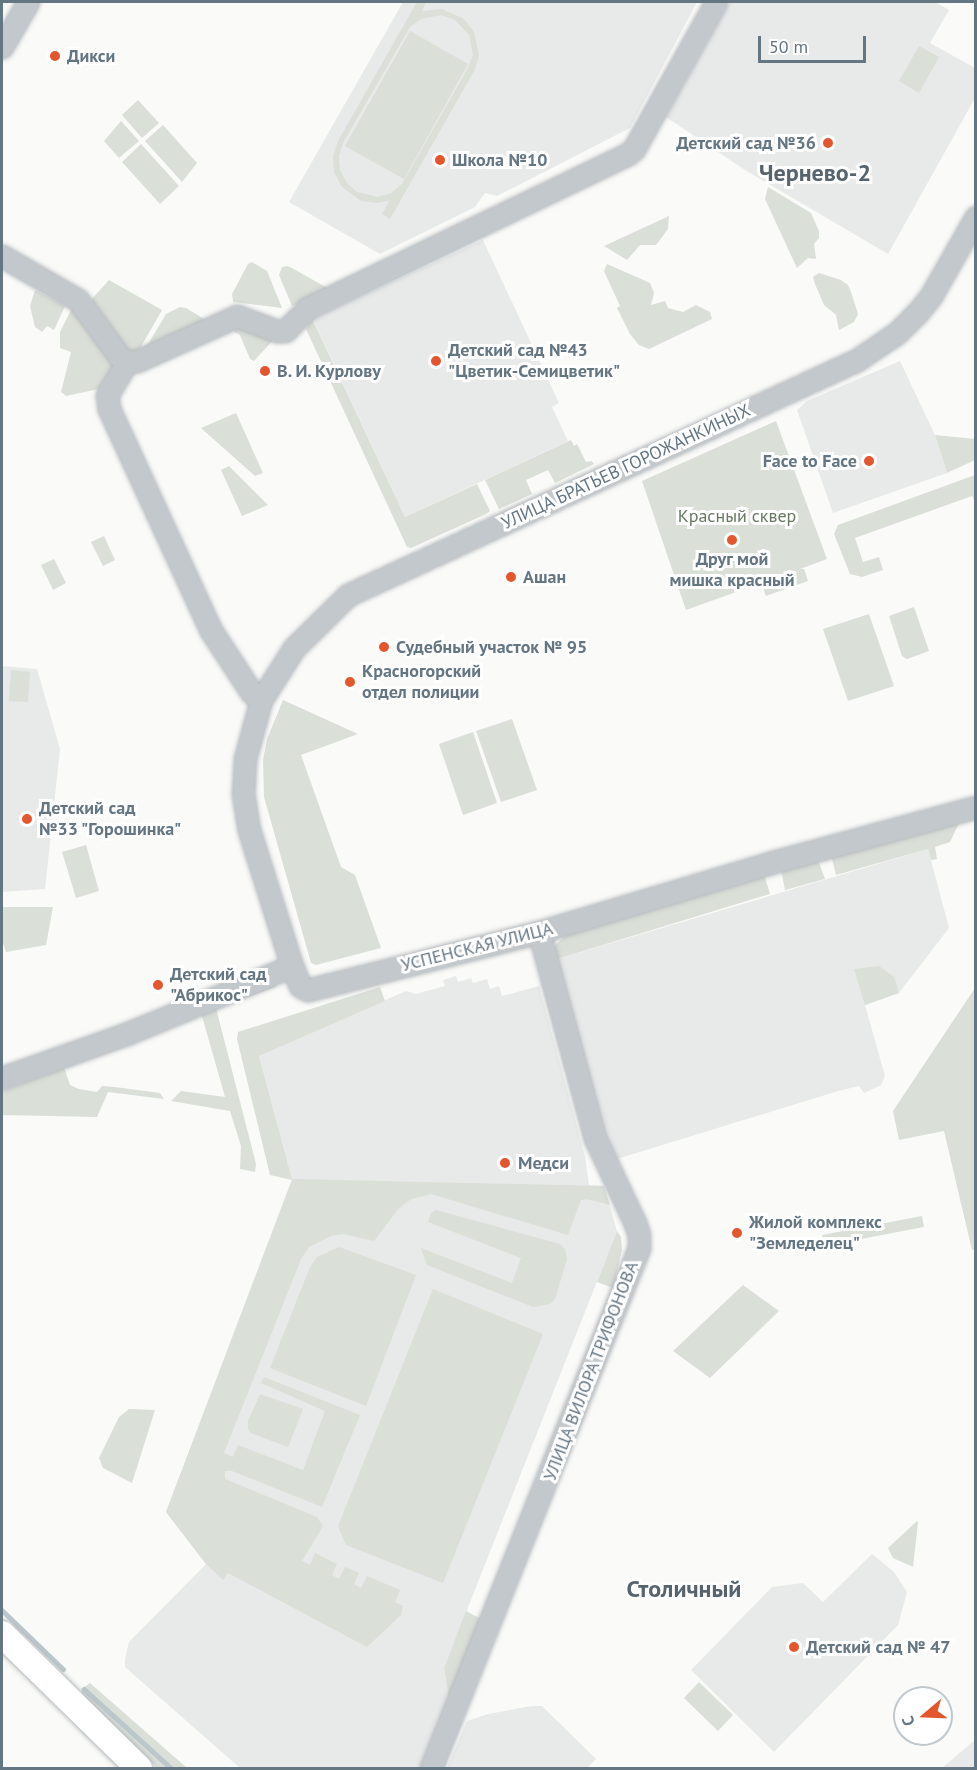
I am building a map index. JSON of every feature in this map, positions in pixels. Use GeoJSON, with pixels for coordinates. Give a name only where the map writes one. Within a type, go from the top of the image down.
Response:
{"type":"FeatureCollection","features":[{"type":"Feature","properties":{"kind":"main road"},"geometry":{"type":"LineString","coordinates":[[2,1634],[140,1768]]}},
{"type":"Feature","properties":{"kind":"main road"},"geometry":{"type":"LineString","coordinates":[[2,1655],[116,1768]]}},
{"type":"Feature","properties":{"kind":"street"},"geometry":{"type":"LineString","coordinates":[[2,47],[28,2]]}},
{"type":"Feature","properties":{"kind":"street"},"geometry":{"type":"LineString","coordinates":[[2,256],[78,300],[120,357],[127,362],[137,361],[237,316],[277,331],[285,331],[308,308],[628,154],[634,149],[716,2]]}},
{"type":"Feature","properties":{"kind":"street","name":"УЛИЦА БРАТЬЕВ ГОРОЖАНКИНЫХ"},"geometry":{"type":"LineString","coordinates":[[292,966],[249,830],[243,801],[245,759],[261,700],[294,648],[348,595],[857,360],[897,333],[918,312],[931,296],[975,217]]}},
{"type":"Feature","properties":{"kind":"street"},"geometry":{"type":"LineString","coordinates":[[127,362],[107,395],[107,404],[210,629],[251,692],[261,700]]}},
{"type":"Feature","properties":{"kind":"street","name":"УСПЕНСКАЯ УЛИЦА"},"geometry":{"type":"LineString","coordinates":[[292,966],[300,986],[315,990],[369,973],[425,962],[539,932],[770,863],[975,807]]}},
{"type":"Feature","properties":{"kind":"street","name":"УЛИЦА ВИЛОРА ТРИФОНОВА"},"geometry":{"type":"LineString","coordinates":[[431,1768],[639,1248],[639,1235],[635,1223],[595,1138],[539,932]]}},
{"type":"Feature","properties":{"kind":"street"},"geometry":{"type":"LineString","coordinates":[[2,1078],[117,1038],[292,966]]}},
{"type":"Feature","properties":{"kind":"shaded area","name":"Школа №10"},"geometry":{"type":"Polygon","coordinates":[[[403,2],[697,2],[630,128],[497,196],[485,193],[475,207],[380,254],[289,202],[403,2]]]}},
{"type":"Feature","properties":{"kind":"shaded area","name":"Детский сад №36"},"geometry":{"type":"Polygon","coordinates":[[[730,2],[935,2],[949,10],[930,43],[975,68],[975,98],[888,254],[745,170],[666,117],[730,2]]]}},
{"type":"Feature","properties":{"kind":"shaded area","name":"Детский сад №43 \"Цветик-Семицветик\""},"geometry":{"type":"Polygon","coordinates":[[[483,240],[559,403],[552,407],[568,441],[405,517],[313,319],[483,240]]]}},
{"type":"Feature","properties":{"kind":"shaded area"},"geometry":{"type":"Polygon","coordinates":[[[900,361],[935,435],[947,473],[833,513],[797,410],[807,401],[900,361]]]}},
{"type":"Feature","properties":{"kind":"shaded area","name":"Детский сад №33 \"Горошинка\""},"geometry":{"type":"Polygon","coordinates":[[[2,666],[37,669],[60,749],[45,889],[2,892],[2,666]]]}},
{"type":"Feature","properties":{"kind":"shaded area"},"geometry":{"type":"Polygon","coordinates":[[[928,849],[949,928],[899,993],[865,1005],[885,1076],[881,1085],[864,1093],[859,1086],[838,1091],[617,1159],[606,1139],[557,959],[928,849]]]}},
{"type":"Feature","properties":{"kind":"shaded area"},"geometry":{"type":"Polygon","coordinates":[[[456,976],[458,982],[471,978],[473,983],[487,979],[490,989],[499,986],[502,996],[539,986],[585,1156],[589,1185],[604,1186],[617,1231],[444,1668],[449,1698],[420,1768],[240,1768],[125,1667],[125,1659],[129,1642],[206,1564],[166,1512],[292,1179],[259,1056],[406,991],[416,994],[445,986],[443,980],[456,976]]]}},
{"type":"Feature","properties":{"kind":"shaded area","name":"Детский сад № 47"},"geometry":{"type":"Polygon","coordinates":[[[872,1554],[894,1572],[907,1592],[898,1625],[774,1752],[691,1670],[772,1587],[803,1583],[823,1602],[872,1554]]]}},
{"type":"Feature","properties":{"kind":"shaded area"},"geometry":{"type":"Polygon","coordinates":[[[542,1706],[596,1759],[587,1768],[447,1768],[467,1721],[488,1714],[542,1706]]]}},
{"type":"Feature","properties":{"kind":"shaded area"},"geometry":{"type":"Polygon","coordinates":[[[975,1740],[975,1768],[942,1768],[975,1740]]]}},
{"type":"Feature","properties":{"kind":"green space"},"geometry":{"type":"Polygon","coordinates":[[[417,2],[426,2],[422,11],[442,9],[464,19],[474,32],[479,56],[474,71],[390,219],[382,214],[390,200],[378,203],[361,201],[342,187],[334,172],[333,156],[338,141],[417,2]],[[441,15],[421,19],[410,27],[343,143],[339,156],[340,170],[347,183],[357,192],[378,197],[391,193],[402,184],[468,68],[473,55],[469,35],[455,20],[441,15]]]}},
{"type":"Feature","properties":{"kind":"green space"},"geometry":{"type":"Polygon","coordinates":[[[410,31],[468,64],[404,179],[345,146],[410,31]]]}},
{"type":"Feature","properties":{"kind":"green space"},"geometry":{"type":"Polygon","coordinates":[[[919,46],[939,57],[919,93],[899,81],[919,46]]]}},
{"type":"Feature","properties":{"kind":"green space"},"geometry":{"type":"Polygon","coordinates":[[[138,100],[159,123],[142,138],[122,115],[138,100]]]}},
{"type":"Feature","properties":{"kind":"green space"},"geometry":{"type":"Polygon","coordinates":[[[121,121],[139,141],[119,158],[104,141],[121,121]]]}},
{"type":"Feature","properties":{"kind":"green space"},"geometry":{"type":"Polygon","coordinates":[[[163,125],[197,163],[182,182],[145,141],[163,125]]]}},
{"type":"Feature","properties":{"kind":"green space"},"geometry":{"type":"Polygon","coordinates":[[[141,144],[179,186],[160,204],[122,162],[141,144]]]}},
{"type":"Feature","properties":{"kind":"green space"},"geometry":{"type":"Polygon","coordinates":[[[768,187],[811,213],[819,231],[819,238],[814,244],[816,259],[808,258],[797,268],[765,199],[768,187]]]}},
{"type":"Feature","properties":{"kind":"green space"},"geometry":{"type":"Polygon","coordinates":[[[669,216],[668,229],[656,245],[640,245],[627,260],[604,246],[669,216]]]}},
{"type":"Feature","properties":{"kind":"green space"},"geometry":{"type":"Polygon","coordinates":[[[252,262],[267,271],[282,308],[233,302],[232,294],[248,264],[252,262]]]}},
{"type":"Feature","properties":{"kind":"green space"},"geometry":{"type":"Polygon","coordinates":[[[607,264],[650,283],[654,293],[651,305],[665,301],[668,308],[683,312],[696,305],[710,312],[712,319],[649,349],[639,345],[630,334],[617,308],[620,306],[604,271],[607,264]]]}},
{"type":"Feature","properties":{"kind":"green space"},"geometry":{"type":"Polygon","coordinates":[[[287,266],[331,290],[292,306],[279,275],[282,267],[287,266]]]}},
{"type":"Feature","properties":{"kind":"green space"},"geometry":{"type":"Polygon","coordinates":[[[819,273],[841,280],[848,285],[851,292],[858,314],[854,322],[839,330],[836,315],[824,305],[815,284],[813,277],[819,273]]]}},
{"type":"Feature","properties":{"kind":"green space"},"geometry":{"type":"Polygon","coordinates":[[[109,280],[162,310],[138,352],[128,352],[90,301],[109,280]]]}},
{"type":"Feature","properties":{"kind":"green space"},"geometry":{"type":"Polygon","coordinates":[[[35,290],[65,306],[54,330],[47,326],[42,332],[35,327],[30,306],[35,290]]]}},
{"type":"Feature","properties":{"kind":"green space"},"geometry":{"type":"Polygon","coordinates":[[[180,307],[206,320],[147,346],[166,314],[180,307]]]}},
{"type":"Feature","properties":{"kind":"green space"},"geometry":{"type":"Polygon","coordinates":[[[72,308],[116,362],[99,389],[66,396],[61,392],[71,352],[60,348],[60,332],[72,308]]]}},
{"type":"Feature","properties":{"kind":"green space"},"geometry":{"type":"Polygon","coordinates":[[[312,318],[405,517],[477,484],[490,511],[411,548],[407,547],[306,329],[312,318]]]}},
{"type":"Feature","properties":{"kind":"green space"},"geometry":{"type":"Polygon","coordinates":[[[236,325],[276,337],[254,361],[250,359],[240,335],[234,332],[236,325]]]}},
{"type":"Feature","properties":{"kind":"green space"},"geometry":{"type":"Polygon","coordinates":[[[236,413],[263,473],[255,476],[201,428],[236,413]]]}},
{"type":"Feature","properties":{"kind":"green space","name":"Красный сквер"},"geometry":{"type":"Polygon","coordinates":[[[776,421],[827,559],[800,569],[804,569],[808,581],[766,596],[761,583],[686,610],[642,481],[776,421]]]}},
{"type":"Feature","properties":{"kind":"green space"},"geometry":{"type":"Polygon","coordinates":[[[935,435],[975,439],[975,460],[947,473],[935,435]]]}},
{"type":"Feature","properties":{"kind":"green space"},"geometry":{"type":"Polygon","coordinates":[[[571,440],[574,446],[577,444],[586,462],[592,461],[594,464],[555,483],[548,470],[526,480],[532,494],[499,509],[485,480],[571,440]]]}},
{"type":"Feature","properties":{"kind":"green space"},"geometry":{"type":"Polygon","coordinates":[[[229,466],[268,505],[242,516],[221,470],[229,466]]]}},
{"type":"Feature","properties":{"kind":"green space"},"geometry":{"type":"Polygon","coordinates":[[[975,475],[975,503],[972,496],[855,538],[863,562],[879,557],[883,570],[862,577],[850,574],[834,534],[838,525],[975,475]]]}},
{"type":"Feature","properties":{"kind":"green space"},"geometry":{"type":"Polygon","coordinates":[[[104,536],[115,560],[103,566],[91,542],[104,536]]]}},
{"type":"Feature","properties":{"kind":"green space"},"geometry":{"type":"Polygon","coordinates":[[[54,559],[66,583],[53,590],[41,565],[54,559]]]}},
{"type":"Feature","properties":{"kind":"green space"},"geometry":{"type":"Polygon","coordinates":[[[914,607],[929,651],[907,659],[902,656],[889,616],[914,607]]]}},
{"type":"Feature","properties":{"kind":"green space"},"geometry":{"type":"Polygon","coordinates":[[[869,614],[894,686],[848,701],[823,629],[869,614]]]}},
{"type":"Feature","properties":{"kind":"green space"},"geometry":{"type":"Polygon","coordinates":[[[11,670],[30,672],[28,702],[9,701],[11,670]]]}},
{"type":"Feature","properties":{"kind":"green space"},"geometry":{"type":"Polygon","coordinates":[[[283,700],[358,734],[301,755],[341,867],[355,875],[381,948],[316,965],[311,963],[264,797],[263,760],[267,739],[283,700]]]}},
{"type":"Feature","properties":{"kind":"green space"},"geometry":{"type":"Polygon","coordinates":[[[512,719],[537,790],[501,802],[476,731],[512,719]]]}},
{"type":"Feature","properties":{"kind":"green space"},"geometry":{"type":"Polygon","coordinates":[[[473,732],[497,803],[463,815],[439,744],[473,732]]]}},
{"type":"Feature","properties":{"kind":"green space"},"geometry":{"type":"Polygon","coordinates":[[[960,821],[950,842],[935,847],[937,859],[931,860],[928,849],[836,875],[831,855],[960,821]]]}},
{"type":"Feature","properties":{"kind":"green space"},"geometry":{"type":"Polygon","coordinates":[[[86,845],[99,891],[76,898],[62,852],[86,845]]]}},
{"type":"Feature","properties":{"kind":"green space"},"geometry":{"type":"Polygon","coordinates":[[[818,860],[825,879],[785,890],[781,870],[818,860]]]}},
{"type":"Feature","properties":{"kind":"green space"},"geometry":{"type":"Polygon","coordinates":[[[764,874],[770,894],[557,959],[554,946],[575,927],[764,874]]]}},
{"type":"Feature","properties":{"kind":"green space"},"geometry":{"type":"Polygon","coordinates":[[[2,907],[53,907],[46,945],[6,952],[2,940],[2,907]]]}},
{"type":"Feature","properties":{"kind":"green space"},"geometry":{"type":"Polygon","coordinates":[[[879,966],[894,977],[899,993],[865,1005],[854,969],[879,966]]]}},
{"type":"Feature","properties":{"kind":"green space"},"geometry":{"type":"Polygon","coordinates":[[[273,978],[276,987],[216,1008],[256,1164],[255,1172],[240,1169],[241,1146],[230,1111],[171,1101],[181,1091],[225,1097],[200,1009],[273,978]]]}},
{"type":"Feature","properties":{"kind":"green space"},"geometry":{"type":"Polygon","coordinates":[[[380,987],[385,1001],[259,1056],[292,1179],[604,1186],[610,1205],[587,1199],[581,1200],[568,1235],[431,1194],[411,1199],[399,1208],[374,1241],[343,1234],[331,1236],[309,1247],[301,1259],[224,1453],[233,1457],[238,1445],[303,1470],[325,1411],[261,1383],[264,1377],[360,1415],[322,1507],[232,1471],[225,1471],[225,1479],[317,1517],[323,1526],[302,1561],[310,1565],[315,1553],[337,1564],[332,1575],[339,1579],[345,1567],[359,1573],[354,1584],[361,1588],[367,1576],[400,1590],[395,1602],[403,1606],[401,1615],[367,1647],[228,1573],[223,1580],[206,1564],[166,1512],[292,1180],[270,1175],[237,1039],[238,1032],[380,987]]]}},
{"type":"Feature","properties":{"kind":"green space"},"geometry":{"type":"Polygon","coordinates":[[[975,988],[976,1250],[972,1250],[944,1131],[899,1140],[893,1111],[975,988]]]}},
{"type":"Feature","properties":{"kind":"green space"},"geometry":{"type":"Polygon","coordinates":[[[64,1068],[70,1085],[79,1089],[97,1092],[102,1086],[115,1087],[160,1093],[164,1099],[108,1092],[97,1117],[2,1115],[2,1091],[64,1068]]]}},
{"type":"Feature","properties":{"kind":"green space"},"geometry":{"type":"Polygon","coordinates":[[[436,1210],[560,1244],[565,1249],[567,1259],[555,1299],[550,1304],[533,1307],[427,1265],[421,1248],[512,1283],[521,1258],[428,1222],[431,1213],[436,1210]]]}},
{"type":"Feature","properties":{"kind":"green space"},"geometry":{"type":"Polygon","coordinates":[[[922,1216],[924,1227],[824,1246],[822,1235],[922,1216]]]}},
{"type":"Feature","properties":{"kind":"green space"},"geometry":{"type":"Polygon","coordinates":[[[617,1231],[621,1237],[622,1250],[613,1288],[597,1282],[617,1231]]]}},
{"type":"Feature","properties":{"kind":"green space"},"geometry":{"type":"Polygon","coordinates":[[[339,1247],[416,1275],[366,1406],[270,1368],[310,1267],[317,1257],[339,1247]]]}},
{"type":"Feature","properties":{"kind":"green space"},"geometry":{"type":"Polygon","coordinates":[[[743,1285],[779,1311],[710,1378],[673,1351],[743,1285]]]}},
{"type":"Feature","properties":{"kind":"green space"},"geometry":{"type":"Polygon","coordinates":[[[433,1289],[543,1334],[443,1583],[346,1545],[338,1526],[433,1289]]]}},
{"type":"Feature","properties":{"kind":"green space"},"geometry":{"type":"Polygon","coordinates":[[[260,1394],[303,1409],[288,1447],[251,1433],[248,1429],[248,1421],[260,1394]]]}},
{"type":"Feature","properties":{"kind":"green space"},"geometry":{"type":"Polygon","coordinates":[[[129,1409],[155,1410],[132,1483],[103,1468],[99,1458],[119,1417],[129,1409]]]}},
{"type":"Feature","properties":{"kind":"green space"},"geometry":{"type":"Polygon","coordinates":[[[917,1521],[913,1567],[893,1558],[888,1548],[917,1521]]]}},
{"type":"Feature","properties":{"kind":"green space"},"geometry":{"type":"Polygon","coordinates":[[[466,1611],[481,1619],[449,1698],[444,1668],[466,1611]]]}},
{"type":"Feature","properties":{"kind":"green space"},"geometry":{"type":"Polygon","coordinates":[[[699,1682],[733,1715],[718,1731],[684,1698],[699,1682]]]}},
{"type":"Feature","properties":{"kind":"green space"},"geometry":{"type":"Polygon","coordinates":[[[90,1683],[187,1768],[157,1768],[81,1695],[82,1689],[90,1683]]]}},
{"type":"Feature","properties":{"kind":"waterway"},"geometry":{"type":"LineString","coordinates":[[2,1610],[63,1669]]}},
{"type":"Feature","properties":{"kind":"waterway"},"geometry":{"type":"LineString","coordinates":[[84,1689],[171,1768]]}},
{"type":"Feature","properties":{"kind":"place","name":"Дикси"},"geometry":{"type":"Point","coordinates":[55,56]}},
{"type":"Feature","properties":{"kind":"place","name":"Детский сад №36"},"geometry":{"type":"Point","coordinates":[828,143]}},
{"type":"Feature","properties":{"kind":"place","name":"Школа №10"},"geometry":{"type":"Point","coordinates":[440,160]}},
{"type":"Feature","properties":{"kind":"place","name":"Детский сад №43 \"Цветик-Семицветик\""},"geometry":{"type":"Point","coordinates":[436,361]}},
{"type":"Feature","properties":{"kind":"place","name":"В. И. Курлову"},"geometry":{"type":"Point","coordinates":[265,371]}},
{"type":"Feature","properties":{"kind":"place","name":"Face to Face"},"geometry":{"type":"Point","coordinates":[869,461]}},
{"type":"Feature","properties":{"kind":"place","name":"Друг мой мишка красный"},"geometry":{"type":"Point","coordinates":[732,540]}},
{"type":"Feature","properties":{"kind":"place","name":"Ашан"},"geometry":{"type":"Point","coordinates":[511,577]}},
{"type":"Feature","properties":{"kind":"place","name":"Судебный участок № 95"},"geometry":{"type":"Point","coordinates":[384,647]}},
{"type":"Feature","properties":{"kind":"place","name":"Красногорский отдел полиции"},"geometry":{"type":"Point","coordinates":[350,682]}},
{"type":"Feature","properties":{"kind":"place","name":"Детский сад №33 \"Горошинка\""},"geometry":{"type":"Point","coordinates":[27,819]}},
{"type":"Feature","properties":{"kind":"place","name":"Детский сад \"Абрикос\""},"geometry":{"type":"Point","coordinates":[158,985]}},
{"type":"Feature","properties":{"kind":"place","name":"Медси"},"geometry":{"type":"Point","coordinates":[505,1163]}},
{"type":"Feature","properties":{"kind":"place","name":"Жилой комплекс \"Земледелец\""},"geometry":{"type":"Point","coordinates":[737,1233]}},
{"type":"Feature","properties":{"kind":"place","name":"Детский сад № 47"},"geometry":{"type":"Point","coordinates":[794,1647]}},
{"type":"Feature","properties":{"kind":"district","name":"Чернево-2"},"geometry":{"type":"Point","coordinates":[815,173]}},
{"type":"Feature","properties":{"kind":"district","name":"Столичный"},"geometry":{"type":"Point","coordinates":[684,1589]}}]}
